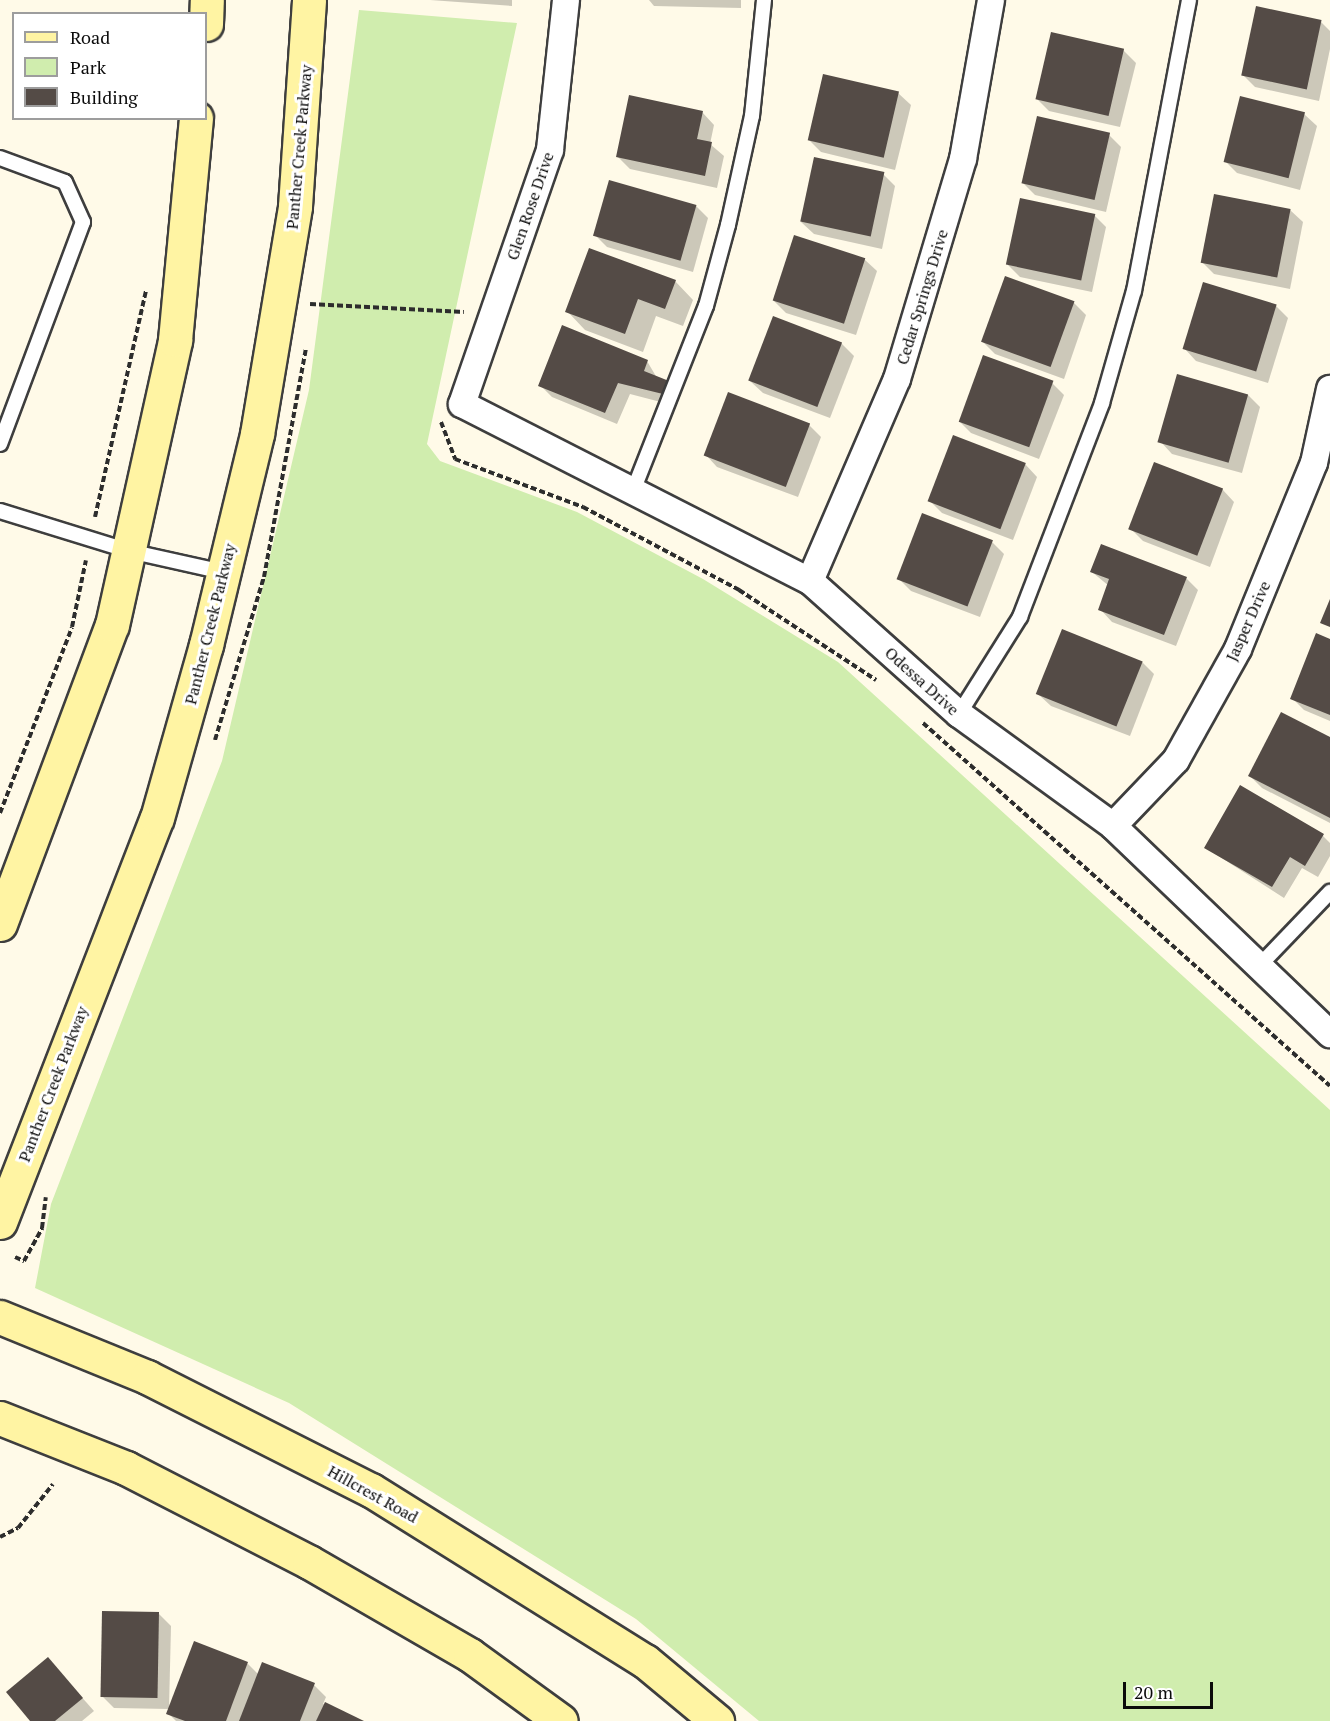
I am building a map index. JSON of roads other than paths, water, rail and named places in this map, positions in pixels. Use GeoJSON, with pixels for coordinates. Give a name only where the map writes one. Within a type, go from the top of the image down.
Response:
{"type":"FeatureCollection","features":[{"type":"Feature","properties":{"kind":"main road","name":"Panther Creek Parkway"},"geometry":{"type":"LineString","coordinates":[[0,1222],[158,818],[223,572],[257,434],[295,206],[309,0]]}},
{"type":"Feature","properties":{"kind":"main road"},"geometry":{"type":"LineString","coordinates":[[0,924],[112,625],[175,340],[196,120]]}},
{"type":"Feature","properties":{"kind":"main road","name":"Hillcrest Road"},"geometry":{"type":"LineString","coordinates":[[0,1317],[147,1377],[371,1490],[645,1661],[717,1721]]}},
{"type":"Feature","properties":{"kind":"main road"},"geometry":{"type":"LineString","coordinates":[[0,1418],[126,1468],[309,1562],[470,1655],[561,1721]]}},
{"type":"Feature","properties":{"kind":"street","name":"Glen Rose Drive"},"geometry":{"type":"LineString","coordinates":[[452,410],[550,150],[566,0]]}},
{"type":"Feature","properties":{"kind":"street","name":"Cedar Springs Drive"},"geometry":{"type":"LineString","coordinates":[[810,581],[897,379],[963,159],[991,0]]}},
{"type":"Feature","properties":{"kind":"street","name":"Jasper Drive"},"geometry":{"type":"LineString","coordinates":[[1113,826],[1176,760],[1238,649],[1314,463],[1330,388]]}},
{"type":"Feature","properties":{"kind":"street","name":"Odessa Drive"},"geometry":{"type":"LineString","coordinates":[[452,410],[633,491],[810,581],[959,714],[1113,826],[1330,1034]]}},
{"type":"Feature","properties":{"kind":"lane"},"geometry":{"type":"LineString","coordinates":[[633,491],[706,306],[728,225],[752,116],[764,0]]}},
{"type":"Feature","properties":{"kind":"lane"},"geometry":{"type":"LineString","coordinates":[[959,714],[1020,617],[1102,403],[1134,291],[1189,0]]}},
{"type":"Feature","properties":{"kind":"lane"},"geometry":{"type":"LineString","coordinates":[[0,158],[64,182],[83,222],[0,444]]}},
{"type":"Feature","properties":{"kind":"lane"},"geometry":{"type":"LineString","coordinates":[[0,511],[129,551],[223,572]]}},
{"type":"Feature","properties":{"kind":"lane"},"geometry":{"type":"LineString","coordinates":[[1259,966],[1330,892]]}}]}
